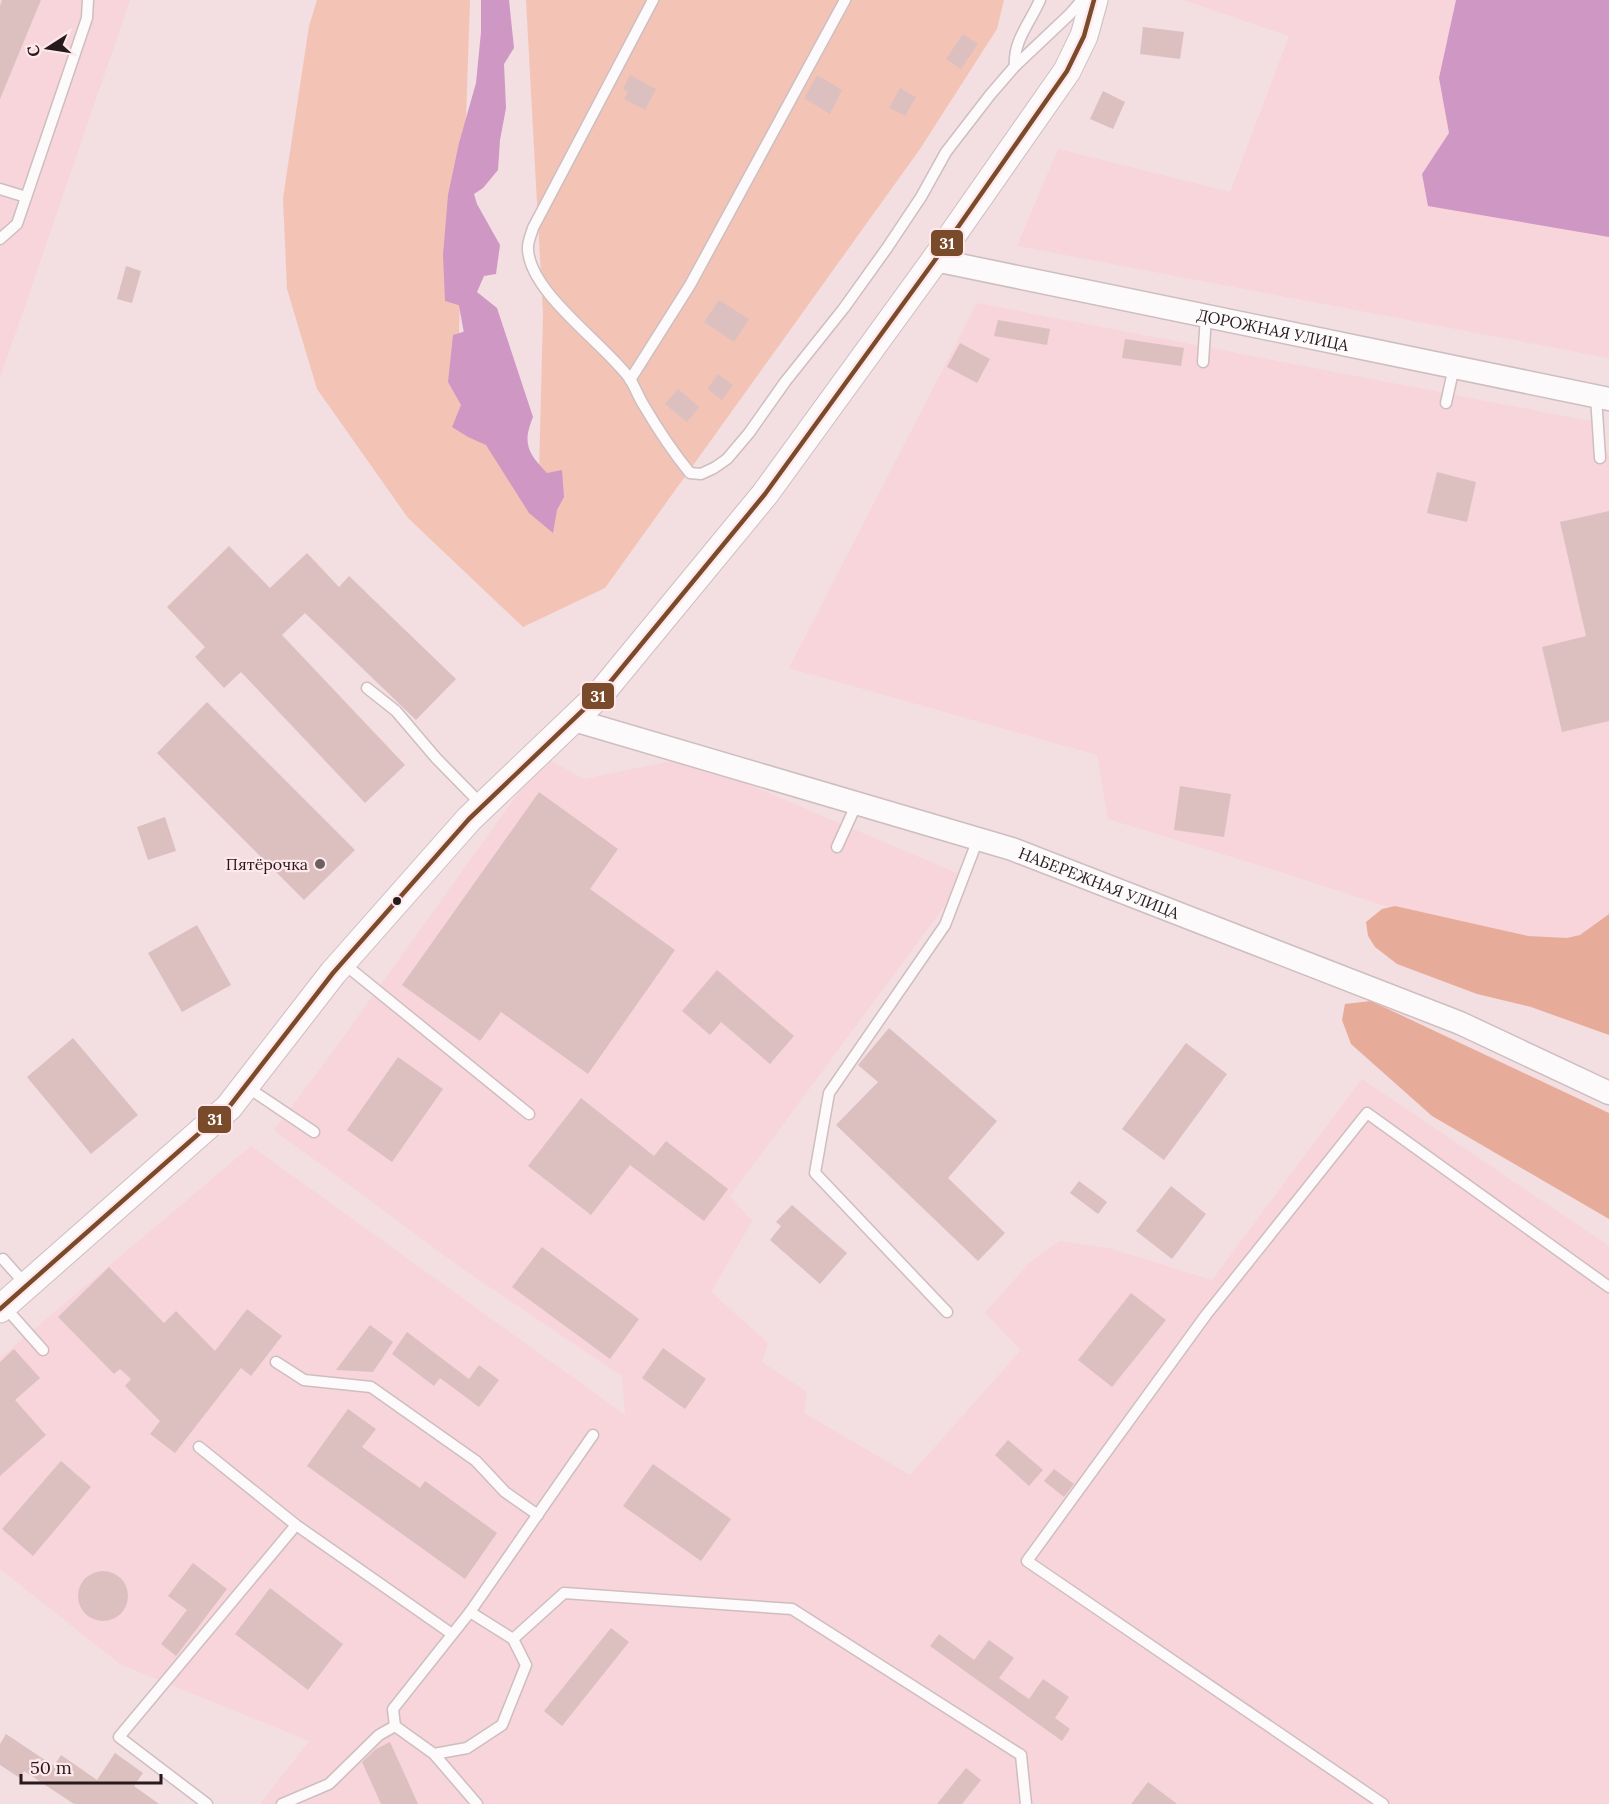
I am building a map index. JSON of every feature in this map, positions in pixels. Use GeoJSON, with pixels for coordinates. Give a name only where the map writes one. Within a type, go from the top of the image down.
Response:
{"type":"FeatureCollection","features":[{"type":"Feature","properties":{"kind":"street"},"geometry":{"type":"LineString","coordinates":[[2,1308],[230,1107],[342,962],[469,819],[602,692],[765,494],[935,260],[1067,71],[1084,36],[1094,0]]}},
{"type":"Feature","properties":{"kind":"street","name":"ДОРОЖНАЯ УЛИЦА"},"geometry":{"type":"LineString","coordinates":[[935,260],[1603,398]]}},
{"type":"Feature","properties":{"kind":"street","name":"НАБЕРЕЖНАЯ УЛИЦА"},"geometry":{"type":"LineString","coordinates":[[574,720],[1011,849],[1460,1023],[1609,1093]]}},
{"type":"Feature","properties":{"kind":"lane"},"geometry":{"type":"LineString","coordinates":[[0,239],[17,224],[87,18],[88,0]]}},
{"type":"Feature","properties":{"kind":"lane"},"geometry":{"type":"LineString","coordinates":[[653,0],[533,228],[527,248],[530,261],[553,299],[630,380],[663,436],[690,473],[701,474],[728,459],[749,433],[785,382],[850,299],[921,197],[946,152],[990,95],[1015,66],[1083,0]]}},
{"type":"Feature","properties":{"kind":"lane"},"geometry":{"type":"LineString","coordinates":[[630,380],[690,285],[845,0]]}},
{"type":"Feature","properties":{"kind":"lane"},"geometry":{"type":"LineString","coordinates":[[1015,66],[1014,55],[1018,41],[1040,0]]}},
{"type":"Feature","properties":{"kind":"lane"},"geometry":{"type":"LineString","coordinates":[[0,189],[26,197]]}},
{"type":"Feature","properties":{"kind":"lane"},"geometry":{"type":"LineString","coordinates":[[1203,362],[1206,316]]}},
{"type":"Feature","properties":{"kind":"lane"},"geometry":{"type":"LineString","coordinates":[[1446,403],[1454,367]]}},
{"type":"Feature","properties":{"kind":"lane"},"geometry":{"type":"LineString","coordinates":[[1600,458],[1603,398]]}},
{"type":"Feature","properties":{"kind":"lane"},"geometry":{"type":"LineString","coordinates":[[368,688],[396,711],[436,758],[483,806]]}},
{"type":"Feature","properties":{"kind":"lane"},"geometry":{"type":"LineString","coordinates":[[837,847],[857,803]]}},
{"type":"Feature","properties":{"kind":"lane"},"geometry":{"type":"LineString","coordinates":[[947,1312],[815,1173],[829,1093],[945,925],[978,839]]}},
{"type":"Feature","properties":{"kind":"lane"},"geometry":{"type":"LineString","coordinates":[[342,962],[530,1114]]}},
{"type":"Feature","properties":{"kind":"lane"},"geometry":{"type":"LineString","coordinates":[[246,1086],[314,1132]]}},
{"type":"Feature","properties":{"kind":"lane"},"geometry":{"type":"LineString","coordinates":[[1383,1804],[1027,1561],[1206,1315],[1367,1113],[1609,1287]]}},
{"type":"Feature","properties":{"kind":"lane"},"geometry":{"type":"LineString","coordinates":[[3,1259],[27,1286]]}},
{"type":"Feature","properties":{"kind":"lane"},"geometry":{"type":"LineString","coordinates":[[2,1308],[43,1350]]}},
{"type":"Feature","properties":{"kind":"lane"},"geometry":{"type":"LineString","coordinates":[[276,1362],[304,1380],[371,1387],[476,1461],[505,1492],[538,1515]]}},
{"type":"Feature","properties":{"kind":"lane"},"geometry":{"type":"LineString","coordinates":[[477,1804],[434,1754],[395,1726],[393,1709],[470,1612],[593,1435]]}},
{"type":"Feature","properties":{"kind":"lane"},"geometry":{"type":"LineString","coordinates":[[199,1447],[296,1525],[452,1635]]}},
{"type":"Feature","properties":{"kind":"lane"},"geometry":{"type":"LineString","coordinates":[[207,1804],[119,1737],[296,1525]]}},
{"type":"Feature","properties":{"kind":"lane"},"geometry":{"type":"LineString","coordinates":[[513,1639],[564,1593],[792,1608],[1021,1755],[1026,1804]]}},
{"type":"Feature","properties":{"kind":"lane"},"geometry":{"type":"LineString","coordinates":[[434,1754],[468,1748],[502,1725],[526,1665],[513,1639],[470,1612]]}},
{"type":"Feature","properties":{"kind":"lane"},"geometry":{"type":"LineString","coordinates":[[282,1804],[329,1784],[379,1735],[395,1726]]}},
{"type":"Feature","properties":{"kind":"shaded area"},"geometry":{"type":"Polygon","coordinates":[[[0,0],[130,0],[0,378],[0,0]]]}},
{"type":"Feature","properties":{"kind":"shaded area"},"geometry":{"type":"Polygon","coordinates":[[[317,0],[470,0],[457,392],[538,512],[543,314],[526,0],[1004,0],[997,29],[920,149],[605,588],[523,627],[408,518],[317,389],[287,289],[283,198],[309,26],[317,0]]]}},
{"type":"Feature","properties":{"kind":"shaded area"},"geometry":{"type":"Polygon","coordinates":[[[481,0],[509,0],[514,48],[504,64],[506,108],[500,140],[498,170],[483,188],[474,194],[477,204],[500,245],[496,274],[484,276],[477,292],[497,308],[533,417],[528,434],[531,454],[547,473],[562,470],[564,497],[557,510],[553,533],[529,513],[486,445],[452,427],[461,405],[448,382],[453,335],[469,330],[474,318],[468,308],[445,301],[443,255],[448,195],[459,143],[476,83],[481,32],[481,0]]]}},
{"type":"Feature","properties":{"kind":"shaded area"},"geometry":{"type":"Polygon","coordinates":[[[1183,0],[1609,0],[1609,358],[1017,246],[1058,149],[1230,192],[1289,36],[1183,0]]]}},
{"type":"Feature","properties":{"kind":"shaded area"},"geometry":{"type":"Polygon","coordinates":[[[1456,0],[1609,0],[1609,237],[1428,206],[1422,174],[1449,133],[1439,78],[1456,0]]]}},
{"type":"Feature","properties":{"kind":"shaded area"},"geometry":{"type":"Polygon","coordinates":[[[977,303],[1600,423],[1609,458],[1609,965],[1563,964],[1284,873],[1108,819],[1097,755],[789,668],[977,303]]]}},
{"type":"Feature","properties":{"kind":"shaded area"},"geometry":{"type":"Polygon","coordinates":[[[544,757],[584,779],[686,758],[966,877],[730,1196],[752,1221],[711,1292],[768,1343],[762,1362],[807,1392],[804,1413],[910,1475],[1021,1350],[985,1313],[1030,1262],[1060,1241],[1112,1249],[1212,1280],[1362,1079],[1609,1246],[1609,1804],[260,1804],[309,1741],[120,1664],[0,1569],[0,1358],[251,1146],[625,1415],[622,1376],[467,1272],[274,1130],[544,757]]]}},
{"type":"Feature","properties":{"kind":"shaded area"},"geometry":{"type":"Polygon","coordinates":[[[1395,906],[1528,936],[1567,938],[1580,935],[1609,914],[1609,1035],[1531,1007],[1477,994],[1397,964],[1375,947],[1368,936],[1366,922],[1382,909],[1395,906]]]}},
{"type":"Feature","properties":{"kind":"shaded area"},"geometry":{"type":"Polygon","coordinates":[[[1371,1001],[1609,1113],[1609,1219],[1432,1116],[1351,1044],[1342,1020],[1345,1004],[1371,1001]]]}},
{"type":"Feature","properties":{"kind":"building"},"geometry":{"type":"Polygon","coordinates":[[[2,0],[41,0],[0,99],[0,6],[2,0]]]}},
{"type":"Feature","properties":{"kind":"building"},"geometry":{"type":"Polygon","coordinates":[[[1143,27],[1184,32],[1180,59],[1140,54],[1143,27]]]}},
{"type":"Feature","properties":{"kind":"building"},"geometry":{"type":"Polygon","coordinates":[[[963,34],[978,44],[961,69],[946,59],[963,34]]]}},
{"type":"Feature","properties":{"kind":"building"},"geometry":{"type":"Polygon","coordinates":[[[630,75],[656,89],[645,110],[624,99],[628,92],[623,89],[630,75]]]}},
{"type":"Feature","properties":{"kind":"building"},"geometry":{"type":"Polygon","coordinates":[[[817,75],[842,90],[830,114],[804,98],[817,75]]]}},
{"type":"Feature","properties":{"kind":"building"},"geometry":{"type":"Polygon","coordinates":[[[900,88],[916,97],[905,116],[889,108],[900,88]]]}},
{"type":"Feature","properties":{"kind":"building"},"geometry":{"type":"Polygon","coordinates":[[[1103,91],[1125,102],[1113,129],[1090,119],[1103,91]]]}},
{"type":"Feature","properties":{"kind":"building"},"geometry":{"type":"Polygon","coordinates":[[[126,266],[141,271],[132,303],[117,299],[126,266]]]}},
{"type":"Feature","properties":{"kind":"building"},"geometry":{"type":"Polygon","coordinates":[[[719,300],[749,319],[734,342],[704,322],[719,300]]]}},
{"type":"Feature","properties":{"kind":"building"},"geometry":{"type":"Polygon","coordinates":[[[998,320],[1050,329],[1047,345],[994,336],[998,320]]]}},
{"type":"Feature","properties":{"kind":"building"},"geometry":{"type":"Polygon","coordinates":[[[1125,339],[1184,348],[1181,366],[1122,358],[1125,339]]]}},
{"type":"Feature","properties":{"kind":"building"},"geometry":{"type":"Polygon","coordinates":[[[960,343],[990,359],[977,383],[947,367],[960,343]]]}},
{"type":"Feature","properties":{"kind":"building"},"geometry":{"type":"Polygon","coordinates":[[[718,374],[733,385],[722,400],[707,389],[718,374]]]}},
{"type":"Feature","properties":{"kind":"building"},"geometry":{"type":"Polygon","coordinates":[[[678,389],[699,407],[687,422],[665,404],[678,389]]]}},
{"type":"Feature","properties":{"kind":"building"},"geometry":{"type":"Polygon","coordinates":[[[1437,472],[1476,482],[1467,522],[1427,513],[1437,472]]]}},
{"type":"Feature","properties":{"kind":"building"},"geometry":{"type":"Polygon","coordinates":[[[1609,511],[1609,721],[1562,732],[1542,647],[1586,636],[1560,522],[1609,511]]]}},
{"type":"Feature","properties":{"kind":"building"},"geometry":{"type":"Polygon","coordinates":[[[229,546],[270,588],[307,553],[339,587],[349,576],[456,679],[416,720],[305,613],[282,635],[405,765],[365,803],[241,672],[224,688],[195,657],[205,647],[167,607],[229,546]]]}},
{"type":"Feature","properties":{"kind":"building"},"geometry":{"type":"Polygon","coordinates":[[[207,702],[355,850],[304,900],[157,753],[207,702]]]}},
{"type":"Feature","properties":{"kind":"building"},"geometry":{"type":"Polygon","coordinates":[[[1180,786],[1231,794],[1224,837],[1174,830],[1180,786]]]}},
{"type":"Feature","properties":{"kind":"building"},"geometry":{"type":"Polygon","coordinates":[[[539,792],[618,849],[590,889],[675,950],[588,1074],[501,1012],[480,1041],[402,985],[539,792]]]}},
{"type":"Feature","properties":{"kind":"building"},"geometry":{"type":"Polygon","coordinates":[[[165,817],[176,851],[148,860],[137,827],[165,817]]]}},
{"type":"Feature","properties":{"kind":"building"},"geometry":{"type":"Polygon","coordinates":[[[197,925],[231,985],[182,1012],[148,953],[197,925]]]}},
{"type":"Feature","properties":{"kind":"building"},"geometry":{"type":"Polygon","coordinates":[[[717,970],[794,1036],[770,1064],[721,1022],[710,1035],[682,1011],[717,970]]]}},
{"type":"Feature","properties":{"kind":"building"},"geometry":{"type":"Polygon","coordinates":[[[889,1028],[997,1121],[948,1178],[1005,1233],[978,1261],[836,1125],[878,1082],[858,1065],[889,1028]]]}},
{"type":"Feature","properties":{"kind":"building"},"geometry":{"type":"Polygon","coordinates":[[[73,1038],[138,1115],[91,1154],[27,1077],[73,1038]]]}},
{"type":"Feature","properties":{"kind":"building"},"geometry":{"type":"Polygon","coordinates":[[[1186,1043],[1227,1074],[1164,1160],[1122,1129],[1186,1043]]]}},
{"type":"Feature","properties":{"kind":"building"},"geometry":{"type":"Polygon","coordinates":[[[398,1057],[443,1089],[392,1162],[347,1130],[398,1057]]]}},
{"type":"Feature","properties":{"kind":"building"},"geometry":{"type":"Polygon","coordinates":[[[581,1098],[654,1156],[666,1141],[728,1189],[704,1221],[630,1165],[591,1215],[528,1166],[581,1098]]]}},
{"type":"Feature","properties":{"kind":"building"},"geometry":{"type":"Polygon","coordinates":[[[1079,1181],[1107,1202],[1098,1214],[1070,1193],[1079,1181]]]}},
{"type":"Feature","properties":{"kind":"building"},"geometry":{"type":"Polygon","coordinates":[[[1171,1186],[1206,1214],[1172,1259],[1136,1231],[1171,1186]]]}},
{"type":"Feature","properties":{"kind":"building"},"geometry":{"type":"Polygon","coordinates":[[[792,1205],[847,1253],[820,1284],[770,1240],[781,1226],[776,1222],[792,1205]]]}},
{"type":"Feature","properties":{"kind":"building"},"geometry":{"type":"Polygon","coordinates":[[[542,1247],[639,1319],[610,1359],[512,1287],[542,1247]]]}},
{"type":"Feature","properties":{"kind":"building"},"geometry":{"type":"Polygon","coordinates":[[[109,1267],[164,1323],[176,1311],[215,1351],[247,1309],[282,1336],[251,1376],[241,1368],[175,1453],[150,1434],[160,1421],[125,1386],[131,1379],[120,1369],[114,1374],[58,1317],[109,1267]]]}},
{"type":"Feature","properties":{"kind":"building"},"geometry":{"type":"Polygon","coordinates":[[[1131,1293],[1166,1320],[1112,1387],[1078,1360],[1131,1293]]]}},
{"type":"Feature","properties":{"kind":"building"},"geometry":{"type":"Polygon","coordinates":[[[370,1325],[393,1342],[373,1372],[336,1370],[370,1325]]]}},
{"type":"Feature","properties":{"kind":"building"},"geometry":{"type":"Polygon","coordinates":[[[407,1332],[469,1379],[479,1365],[499,1380],[479,1407],[440,1378],[434,1386],[392,1354],[407,1332]]]}},
{"type":"Feature","properties":{"kind":"building"},"geometry":{"type":"Polygon","coordinates":[[[663,1348],[706,1379],[685,1409],[642,1378],[663,1348]]]}},
{"type":"Feature","properties":{"kind":"building"},"geometry":{"type":"Polygon","coordinates":[[[14,1349],[40,1378],[15,1400],[46,1435],[0,1476],[0,1362],[14,1349]]]}},
{"type":"Feature","properties":{"kind":"building"},"geometry":{"type":"Polygon","coordinates":[[[348,1409],[376,1429],[362,1447],[420,1488],[425,1481],[497,1533],[465,1579],[307,1466],[348,1409]]]}},
{"type":"Feature","properties":{"kind":"building"},"geometry":{"type":"Polygon","coordinates":[[[1008,1440],[1043,1470],[1029,1486],[995,1455],[1008,1440]]]}},
{"type":"Feature","properties":{"kind":"building"},"geometry":{"type":"Polygon","coordinates":[[[61,1461],[91,1487],[33,1556],[2,1529],[61,1461]]]}},
{"type":"Feature","properties":{"kind":"building"},"geometry":{"type":"Polygon","coordinates":[[[653,1464],[731,1519],[701,1561],[623,1506],[653,1464]]]}},
{"type":"Feature","properties":{"kind":"building"},"geometry":{"type":"Polygon","coordinates":[[[1054,1469],[1074,1484],[1064,1497],[1044,1481],[1054,1469]]]}},
{"type":"Feature","properties":{"kind":"building"},"geometry":{"type":"Polygon","coordinates":[[[193,1563],[227,1589],[176,1656],[161,1644],[187,1610],[168,1596],[193,1563]]]}},
{"type":"Feature","properties":{"kind":"building"},"geometry":{"type":"Polygon","coordinates":[[[103,1571],[112,1573],[123,1582],[128,1596],[126,1605],[117,1616],[103,1621],[94,1619],[83,1610],[78,1596],[80,1587],[89,1576],[103,1571]]]}},
{"type":"Feature","properties":{"kind":"building"},"geometry":{"type":"Polygon","coordinates":[[[270,1588],[343,1644],[308,1690],[235,1634],[270,1588]]]}},
{"type":"Feature","properties":{"kind":"building"},"geometry":{"type":"Polygon","coordinates":[[[611,1628],[629,1642],[562,1726],[544,1711],[611,1628]]]}},
{"type":"Feature","properties":{"kind":"building"},"geometry":{"type":"Polygon","coordinates":[[[939,1634],[974,1660],[989,1640],[1014,1658],[999,1678],[1029,1699],[1043,1679],[1069,1697],[1055,1718],[1070,1729],[1062,1741],[930,1646],[939,1634]]]}},
{"type":"Feature","properties":{"kind":"building"},"geometry":{"type":"Polygon","coordinates":[[[6,1734],[54,1766],[61,1755],[97,1780],[115,1753],[143,1773],[134,1786],[159,1804],[74,1804],[24,1771],[20,1778],[0,1765],[0,1744],[6,1734]]]}},
{"type":"Feature","properties":{"kind":"building"},"geometry":{"type":"Polygon","coordinates":[[[390,1742],[418,1804],[381,1804],[362,1762],[376,1749],[390,1742]]]}},
{"type":"Feature","properties":{"kind":"building"},"geometry":{"type":"Polygon","coordinates":[[[966,1768],[981,1780],[962,1804],[937,1804],[966,1768]]]}},
{"type":"Feature","properties":{"kind":"building"},"geometry":{"type":"Polygon","coordinates":[[[1148,1782],[1177,1804],[1131,1804],[1148,1782]]]}},
{"type":"Feature","properties":{"kind":"waterway"},"geometry":{"type":"LineString","coordinates":[[467,286],[477,349]]}},
{"type":"Feature","properties":{"kind":"transit line","name":"31"},"geometry":{"type":"LineString","coordinates":[[0,1309],[229,1107],[333,973],[469,819],[602,692],[765,494],[935,260],[1067,71],[1084,36],[1094,0]]}},
{"type":"Feature","properties":{"kind":"place","name":"Пятёрочка"},"geometry":{"type":"Point","coordinates":[320,864]}}]}
